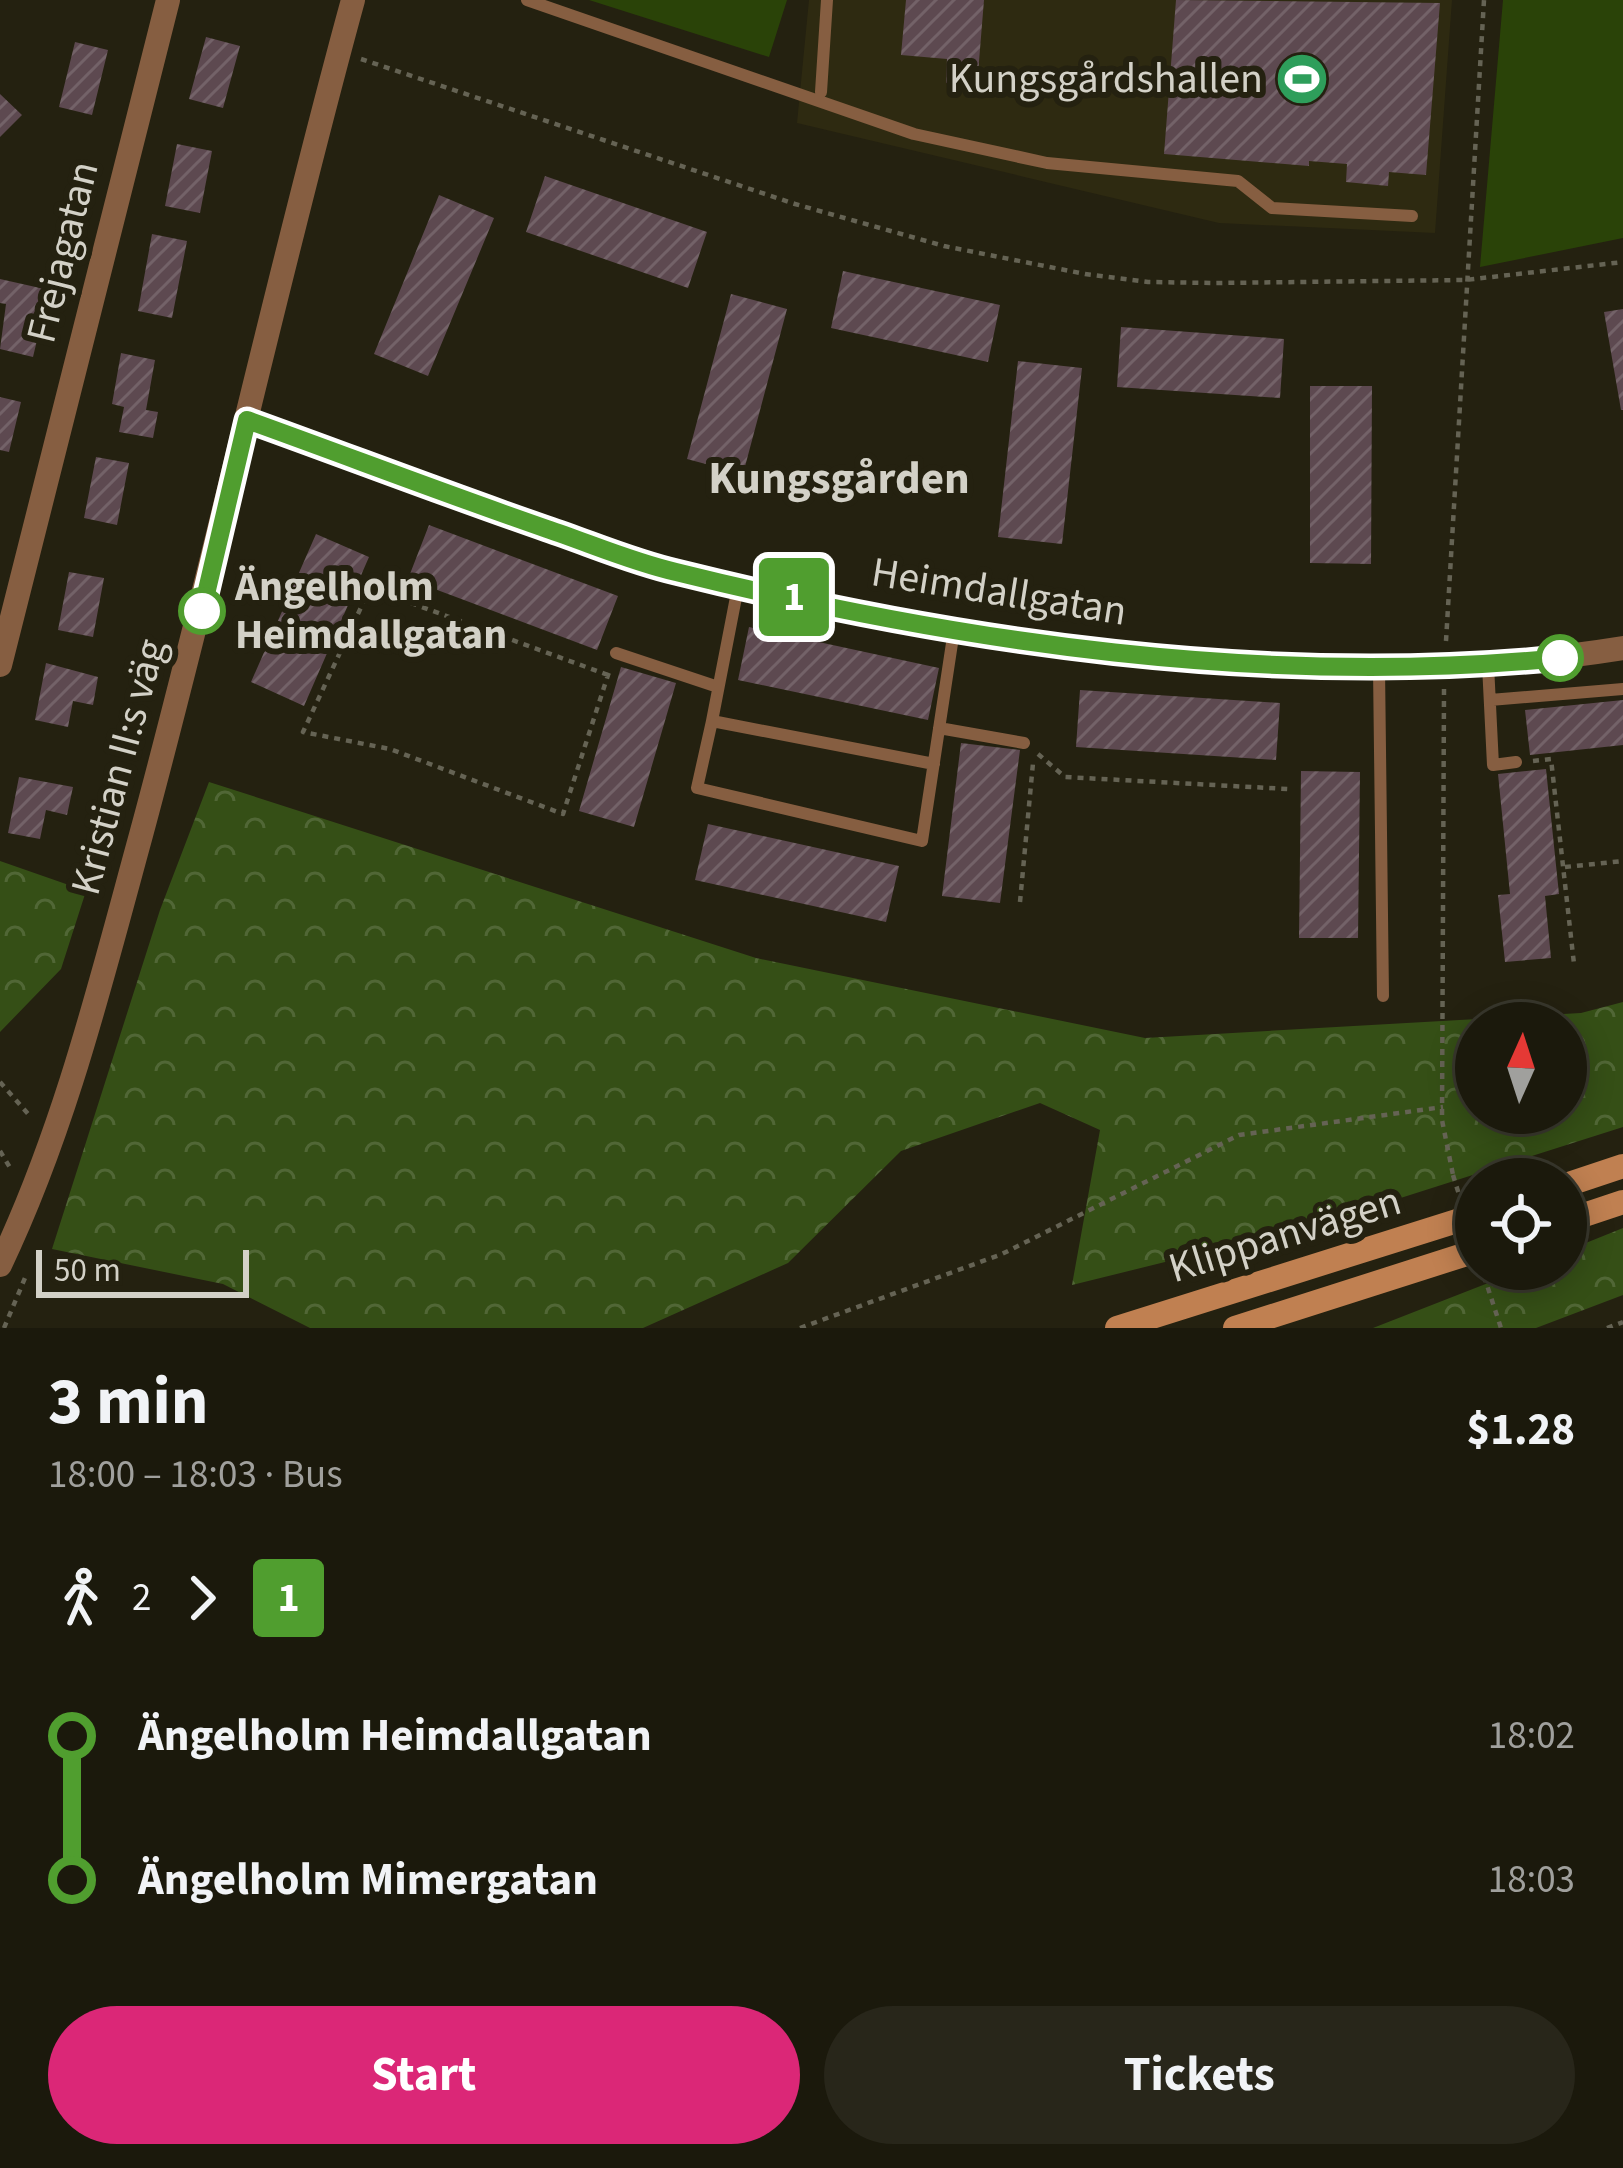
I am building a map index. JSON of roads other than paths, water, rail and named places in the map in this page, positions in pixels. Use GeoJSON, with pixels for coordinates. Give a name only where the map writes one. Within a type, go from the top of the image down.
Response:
{"type":"FeatureCollection","features":[{"type":"Feature","properties":{"kind":"main road"},"geometry":{"type":"LineString","coordinates":[[1587,1178],[1623,1166]]}},
{"type":"Feature","properties":{"kind":"main road"},"geometry":{"type":"LineString","coordinates":[[1587,1214],[1623,1202]]}},
{"type":"Feature","properties":{"kind":"main road","name":"Klippanvägen"},"geometry":{"type":"LineString","coordinates":[[1117,1328],[1455,1222]]}},
{"type":"Feature","properties":{"kind":"main road","name":"Klippanvägen"},"geometry":{"type":"LineString","coordinates":[[1235,1328],[1455,1258]]}},
{"type":"Feature","properties":{"kind":"street","name":"Frejagatan"},"geometry":{"type":"LineString","coordinates":[[0,664],[168,0]]}},
{"type":"Feature","properties":{"kind":"street","name":"Kristian II:s väg"},"geometry":{"type":"LineString","coordinates":[[0,1265],[27,1208],[82,1049],[202,611],[353,0]]}},
{"type":"Feature","properties":{"kind":"street","name":"Heimdallgatan"},"geometry":{"type":"LineString","coordinates":[[247,420],[673,572],[954,630],[1210,662],[1379,667],[1444,668],[1623,648]]}},
{"type":"Feature","properties":{"kind":"lane"},"geometry":{"type":"LineString","coordinates":[[527,0],[914,134],[1047,163],[1238,182],[1272,208],[1412,216]]}},
{"type":"Feature","properties":{"kind":"lane"},"geometry":{"type":"LineString","coordinates":[[821,92],[826,0]]}},
{"type":"Feature","properties":{"kind":"lane"},"geometry":{"type":"LineString","coordinates":[[739,585],[697,788],[922,841],[954,630]]}},
{"type":"Feature","properties":{"kind":"lane"},"geometry":{"type":"LineString","coordinates":[[616,653],[718,687]]}},
{"type":"Feature","properties":{"kind":"lane"},"geometry":{"type":"LineString","coordinates":[[1488,664],[1493,765],[1516,763]]}},
{"type":"Feature","properties":{"kind":"lane"},"geometry":{"type":"LineString","coordinates":[[1379,667],[1383,996]]}},
{"type":"Feature","properties":{"kind":"lane"},"geometry":{"type":"LineString","coordinates":[[1490,700],[1623,689]]}},
{"type":"Feature","properties":{"kind":"lane"},"geometry":{"type":"LineString","coordinates":[[712,721],[934,764]]}},
{"type":"Feature","properties":{"kind":"lane"},"geometry":{"type":"LineString","coordinates":[[939,728],[1024,743]]}},
{"type":"Feature","properties":{"kind":"place","name":"Kungsgårdshallen"},"geometry":{"type":"Point","coordinates":[1302,79]}},
{"type":"Feature","properties":{"kind":"place","name":"Ängelholm Heimdallgatan"},"geometry":{"type":"Point","coordinates":[202,611]}},
{"type":"Feature","properties":{"kind":"district","name":"Kungsgården"},"geometry":{"type":"Point","coordinates":[839,479]}}]}
